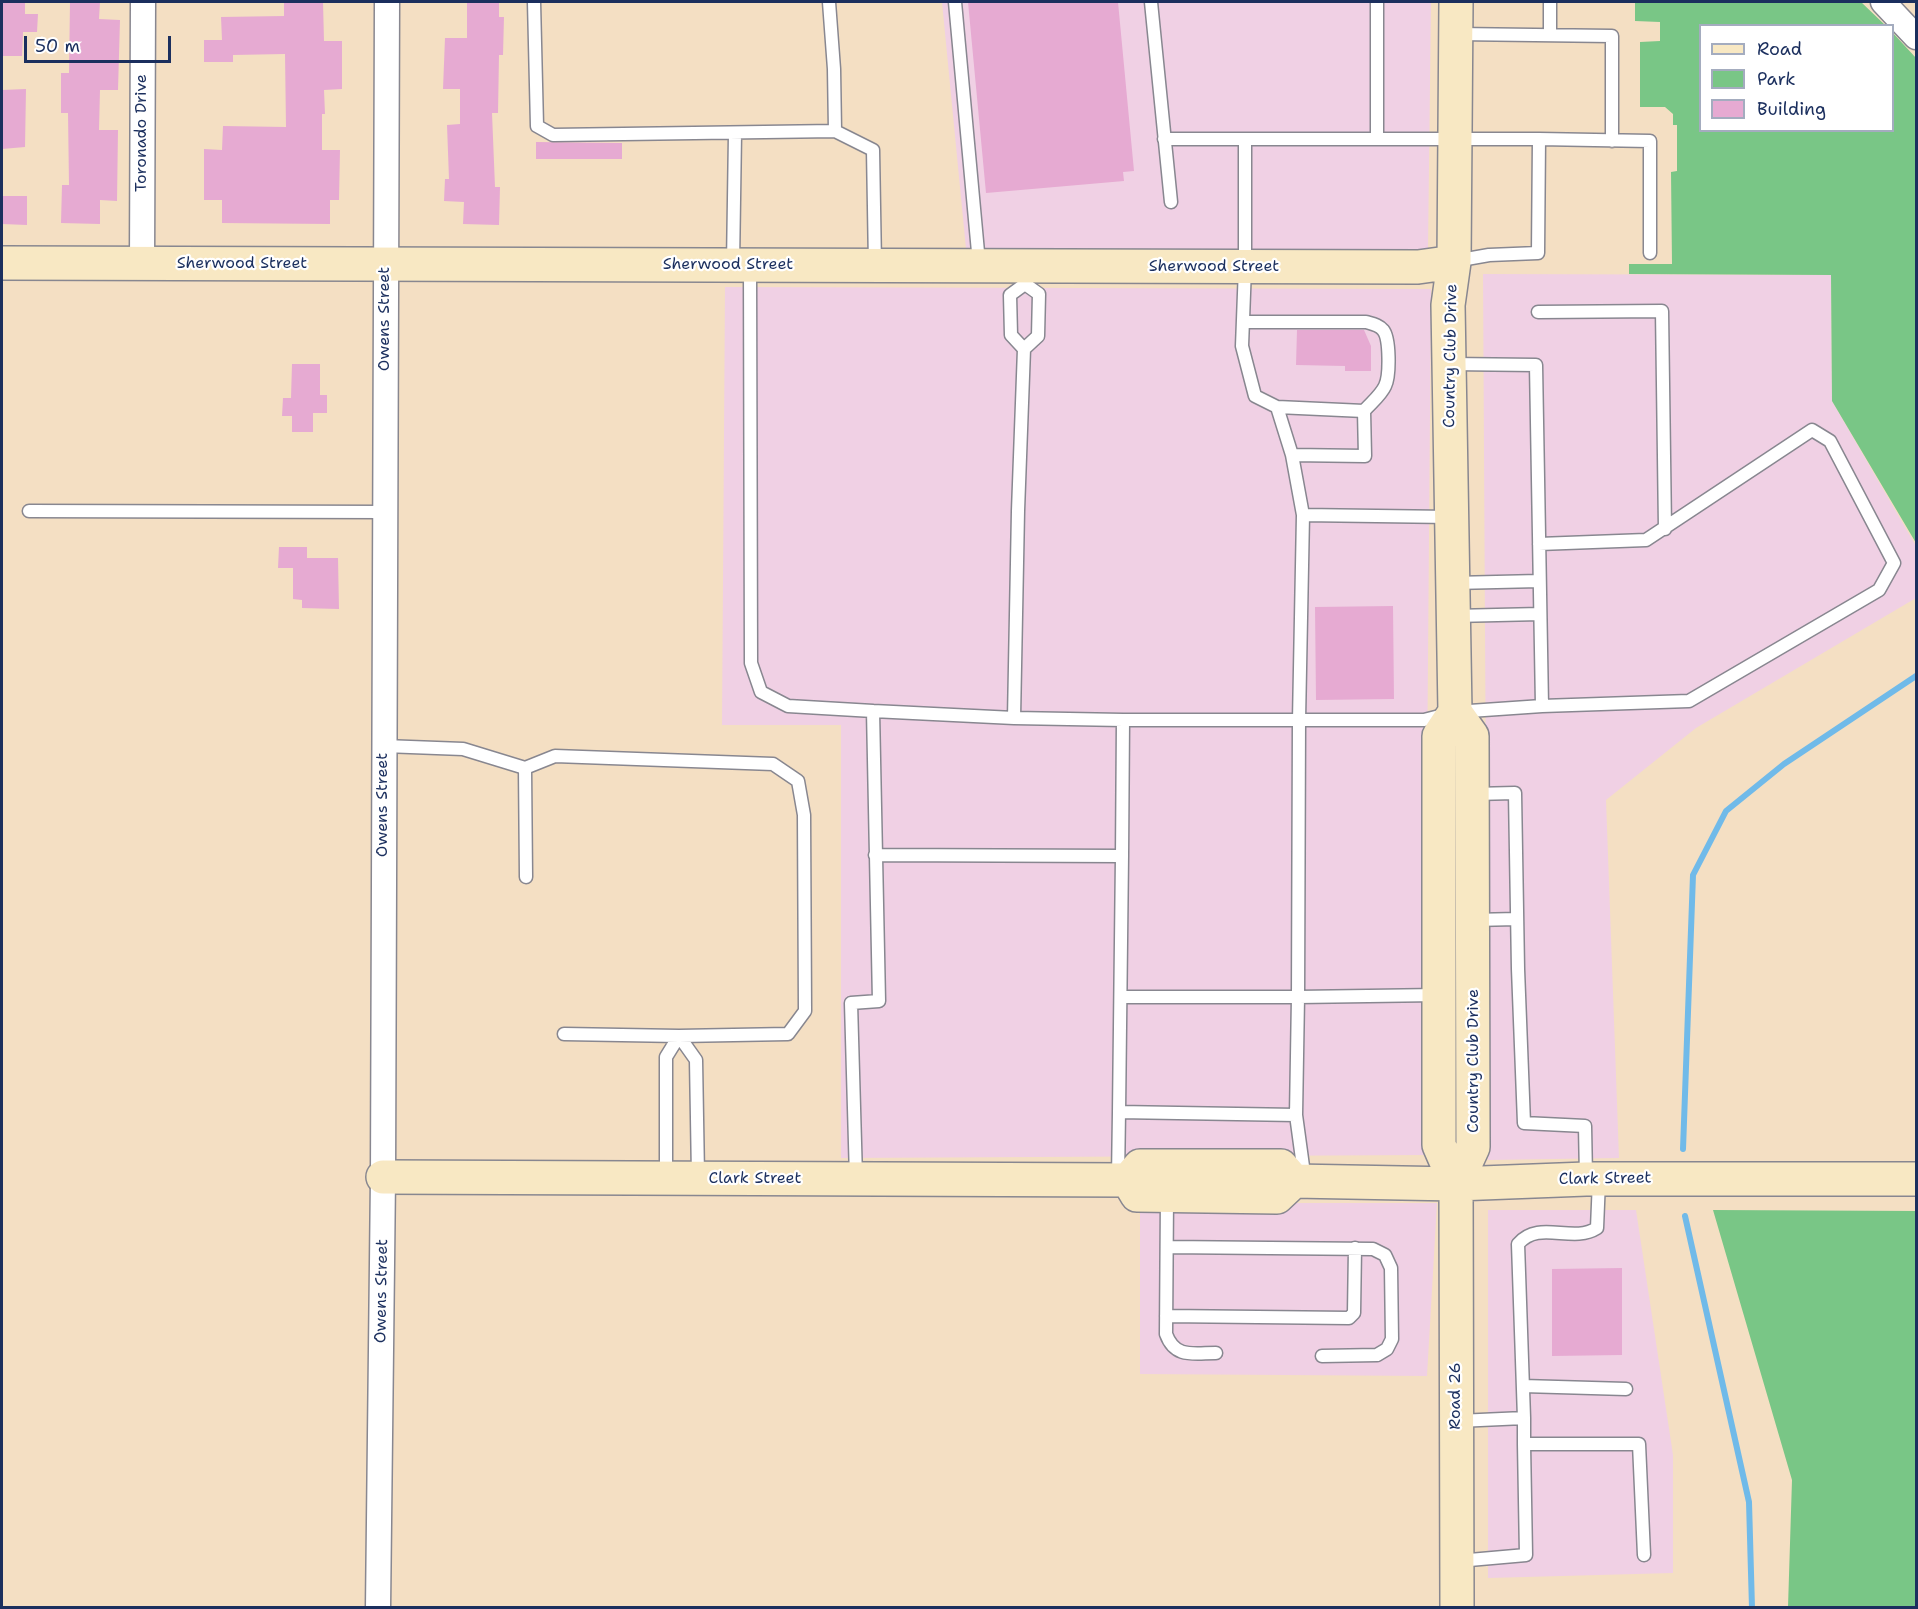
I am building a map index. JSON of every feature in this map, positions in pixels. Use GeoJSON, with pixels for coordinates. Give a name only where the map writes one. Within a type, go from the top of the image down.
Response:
{"type":"FeatureCollection","features":[{"type":"Feature","properties":{"kind":"street","name":"Toronado Drive"},"geometry":{"type":"LineString","coordinates":[[142,264],[143,2]]}},
{"type":"Feature","properties":{"kind":"street","name":"Owens Street"},"geometry":{"type":"LineString","coordinates":[[378,1608],[383,1177],[387,2]]}},
{"type":"Feature","properties":{"kind":"street","name":"Country Club Drive"},"geometry":{"type":"LineString","coordinates":[[1456,2],[1454,262],[1448,305],[1452,616],[1455,712],[1472,736],[1473,794],[1473,1147],[1456,1184]]}},
{"type":"Feature","properties":{"kind":"street"},"geometry":{"type":"LineString","coordinates":[[1883,2],[1917,37]]}},
{"type":"Feature","properties":{"kind":"street","name":"Sherwood Street"},"geometry":{"type":"LineString","coordinates":[[2,263],[979,267],[1024,275],[1245,267],[1418,267],[1454,262]]}},
{"type":"Feature","properties":{"kind":"street"},"geometry":{"type":"LineString","coordinates":[[1455,712],[1439,736],[1439,1145],[1456,1184]]}},
{"type":"Feature","properties":{"kind":"street","name":"Clark Street"},"geometry":{"type":"LineString","coordinates":[[383,1177],[1123,1180],[1140,1166],[1281,1166],[1300,1180],[1456,1184],[1592,1179],[1917,1179]]}},
{"type":"Feature","properties":{"kind":"street"},"geometry":{"type":"LineString","coordinates":[[1167,1195],[1167,1187],[1171,1182],[1247,1180],[1258,1174],[1262,1166]]}},
{"type":"Feature","properties":{"kind":"street"},"geometry":{"type":"LineString","coordinates":[[1123,1180],[1137,1195],[1277,1197],[1300,1180]]}},
{"type":"Feature","properties":{"kind":"street","name":"Road 26"},"geometry":{"type":"LineString","coordinates":[[1456,1184],[1456,1608]]}},
{"type":"Feature","properties":{"kind":"lane"},"geometry":{"type":"LineString","coordinates":[[534,2],[537,126],[553,135],[835,131],[873,150],[875,266]]}},
{"type":"Feature","properties":{"kind":"lane"},"geometry":{"type":"LineString","coordinates":[[829,2],[834,69],[835,131]]}},
{"type":"Feature","properties":{"kind":"lane"},"geometry":{"type":"LineString","coordinates":[[955,2],[979,267]]}},
{"type":"Feature","properties":{"kind":"lane"},"geometry":{"type":"LineString","coordinates":[[1150,2],[1171,202]]}},
{"type":"Feature","properties":{"kind":"lane"},"geometry":{"type":"LineString","coordinates":[[1377,2],[1377,138]]}},
{"type":"Feature","properties":{"kind":"lane"},"geometry":{"type":"LineString","coordinates":[[1550,2],[1550,35]]}},
{"type":"Feature","properties":{"kind":"lane"},"geometry":{"type":"LineString","coordinates":[[1456,34],[1612,36],[1612,141]]}},
{"type":"Feature","properties":{"kind":"lane"},"geometry":{"type":"LineString","coordinates":[[735,134],[741,266],[751,663],[760,692],[788,706],[1014,718],[1123,720],[1424,720],[1455,712],[1542,706],[1689,701],[1879,590],[1893,562],[1830,441],[1812,430],[1646,540],[1539,544]]}},
{"type":"Feature","properties":{"kind":"lane"},"geometry":{"type":"LineString","coordinates":[[1164,139],[1455,138],[1650,141],[1650,253]]}},
{"type":"Feature","properties":{"kind":"lane"},"geometry":{"type":"LineString","coordinates":[[1245,139],[1245,267],[1242,346],[1255,396],[1277,407],[1364,411]]}},
{"type":"Feature","properties":{"kind":"lane"},"geometry":{"type":"LineString","coordinates":[[1454,262],[1489,255],[1538,253],[1539,139]]}},
{"type":"Feature","properties":{"kind":"lane"},"geometry":{"type":"LineString","coordinates":[[1014,718],[1024,349],[1011,335],[1010,295],[1024,275],[1039,294],[1038,336],[1024,349]]}},
{"type":"Feature","properties":{"kind":"lane"},"geometry":{"type":"LineString","coordinates":[[1538,312],[1662,311],[1665,529]]}},
{"type":"Feature","properties":{"kind":"lane"},"geometry":{"type":"LineString","coordinates":[[1243,322],[1366,322],[1375,324],[1383,330],[1388,339],[1388,380],[1385,387],[1364,411],[1365,456],[1292,455]]}},
{"type":"Feature","properties":{"kind":"lane"},"geometry":{"type":"LineString","coordinates":[[1449,364],[1536,365],[1542,706]]}},
{"type":"Feature","properties":{"kind":"lane"},"geometry":{"type":"LineString","coordinates":[[1277,407],[1292,455],[1303,515],[1296,1115],[1300,1180]]}},
{"type":"Feature","properties":{"kind":"lane"},"geometry":{"type":"LineString","coordinates":[[28,512],[385,512]]}},
{"type":"Feature","properties":{"kind":"lane"},"geometry":{"type":"LineString","coordinates":[[1303,515],[1450,517]]}},
{"type":"Feature","properties":{"kind":"lane"},"geometry":{"type":"LineString","coordinates":[[1452,584],[1539,581]]}},
{"type":"Feature","properties":{"kind":"lane"},"geometry":{"type":"LineString","coordinates":[[1452,616],[1540,614]]}},
{"type":"Feature","properties":{"kind":"lane"},"geometry":{"type":"LineString","coordinates":[[856,1179],[851,1003],[879,1001],[873,711]]}},
{"type":"Feature","properties":{"kind":"lane"},"geometry":{"type":"LineString","coordinates":[[1123,720],[1119,1112],[1123,1180]]}},
{"type":"Feature","properties":{"kind":"lane"},"geometry":{"type":"LineString","coordinates":[[384,746],[463,748],[525,768],[555,756],[773,764],[798,781],[804,815],[805,1011],[788,1034],[679,1036],[564,1034]]}},
{"type":"Feature","properties":{"kind":"lane"},"geometry":{"type":"LineString","coordinates":[[525,768],[526,877]]}},
{"type":"Feature","properties":{"kind":"lane"},"geometry":{"type":"LineString","coordinates":[[1456,1561],[1526,1555],[1518,1244],[1524,1237],[1539,1232],[1587,1234],[1597,1228],[1585,1126],[1524,1123],[1515,793],[1473,794]]}},
{"type":"Feature","properties":{"kind":"lane"},"geometry":{"type":"LineString","coordinates":[[875,855],[1122,856]]}},
{"type":"Feature","properties":{"kind":"lane"},"geometry":{"type":"LineString","coordinates":[[1473,920],[1517,919]]}},
{"type":"Feature","properties":{"kind":"lane"},"geometry":{"type":"LineString","coordinates":[[1121,997],[1440,995]]}},
{"type":"Feature","properties":{"kind":"lane"},"geometry":{"type":"LineString","coordinates":[[665,1179],[666,1057],[679,1036]]}},
{"type":"Feature","properties":{"kind":"lane"},"geometry":{"type":"LineString","coordinates":[[679,1036],[696,1060],[698,1179]]}},
{"type":"Feature","properties":{"kind":"lane"},"geometry":{"type":"LineString","coordinates":[[1119,1112],[1296,1115]]}},
{"type":"Feature","properties":{"kind":"lane"},"geometry":{"type":"LineString","coordinates":[[1167,1195],[1167,1334],[1170,1345],[1182,1353],[1216,1353]]}},
{"type":"Feature","properties":{"kind":"lane"},"geometry":{"type":"LineString","coordinates":[[1167,1247],[1355,1248],[1373,1249],[1385,1255],[1391,1268],[1392,1339],[1387,1349],[1377,1355],[1322,1356]]}},
{"type":"Feature","properties":{"kind":"lane"},"geometry":{"type":"LineString","coordinates":[[1167,1316],[1349,1318],[1354,1312],[1355,1248]]}},
{"type":"Feature","properties":{"kind":"lane"},"geometry":{"type":"LineString","coordinates":[[1523,1386],[1626,1389]]}},
{"type":"Feature","properties":{"kind":"lane"},"geometry":{"type":"LineString","coordinates":[[1456,1421],[1524,1418]]}},
{"type":"Feature","properties":{"kind":"lane"},"geometry":{"type":"LineString","coordinates":[[1524,1444],[1639,1444],[1644,1555]]}},
{"type":"Feature","properties":{"kind":"shaded area"},"geometry":{"type":"Polygon","coordinates":[[[942,2],[1431,2],[1428,249],[966,249],[942,2]]]}},
{"type":"Feature","properties":{"kind":"shaded area"},"geometry":{"type":"Polygon","coordinates":[[[1483,274],[1831,275],[1832,401],[1916,546],[1916,598],[1696,728],[1606,800],[1619,1158],[1488,1160],[1483,274]]]}},
{"type":"Feature","properties":{"kind":"shaded area"},"geometry":{"type":"Polygon","coordinates":[[[725,287],[1431,289],[1424,1155],[841,1158],[841,725],[722,725],[725,287]]]}},
{"type":"Feature","properties":{"kind":"shaded area"},"geometry":{"type":"Polygon","coordinates":[[[1140,1203],[1437,1203],[1427,1376],[1140,1374],[1140,1203]]]}},
{"type":"Feature","properties":{"kind":"shaded area"},"geometry":{"type":"Polygon","coordinates":[[[1488,1210],[1636,1210],[1673,1455],[1673,1573],[1488,1578],[1488,1210]]]}},
{"type":"Feature","properties":{"kind":"green space"},"geometry":{"type":"Polygon","coordinates":[[[1635,2],[1861,2],[1884,24],[1699,24],[1699,132],[1894,132],[1894,34],[1916,58],[1916,543],[1832,401],[1831,275],[1629,274],[1629,264],[1672,264],[1671,172],[1677,171],[1677,125],[1673,125],[1673,114],[1665,107],[1640,107],[1640,42],[1660,41],[1660,22],[1635,21],[1635,2]]]}},
{"type":"Feature","properties":{"kind":"green space"},"geometry":{"type":"Polygon","coordinates":[[[1713,1210],[1916,1211],[1916,1607],[1788,1607],[1792,1480],[1713,1210]]]}},
{"type":"Feature","properties":{"kind":"building"},"geometry":{"type":"Polygon","coordinates":[[[2,2],[25,2],[25,14],[38,14],[37,32],[23,32],[22,56],[2,56],[2,2]]]}},
{"type":"Feature","properties":{"kind":"building"},"geometry":{"type":"Polygon","coordinates":[[[70,2],[100,2],[99,19],[120,20],[118,90],[100,90],[99,130],[118,130],[117,201],[100,200],[100,224],[61,223],[62,185],[69,185],[68,113],[61,113],[61,73],[69,73],[70,2]]]}},
{"type":"Feature","properties":{"kind":"building"},"geometry":{"type":"Polygon","coordinates":[[[284,2],[323,2],[324,41],[342,41],[342,89],[324,90],[325,114],[322,114],[322,150],[340,150],[339,200],[330,200],[330,224],[222,223],[222,200],[204,200],[204,149],[222,150],[223,126],[286,127],[285,54],[233,55],[233,62],[204,62],[204,40],[222,40],[221,17],[284,16],[284,2]]]}},
{"type":"Feature","properties":{"kind":"building"},"geometry":{"type":"Polygon","coordinates":[[[467,2],[499,2],[499,17],[504,17],[503,55],[499,55],[498,113],[492,113],[495,187],[500,187],[499,225],[463,224],[464,202],[444,201],[445,179],[449,179],[447,125],[460,124],[460,89],[443,89],[445,38],[467,38],[467,2]]]}},
{"type":"Feature","properties":{"kind":"building"},"geometry":{"type":"Polygon","coordinates":[[[968,2],[1118,2],[1134,171],[1123,172],[1124,181],[986,193],[968,2]]]}},
{"type":"Feature","properties":{"kind":"building"},"geometry":{"type":"Polygon","coordinates":[[[26,89],[25,147],[2,149],[2,90],[26,89]]]}},
{"type":"Feature","properties":{"kind":"building"},"geometry":{"type":"Polygon","coordinates":[[[536,142],[622,143],[622,159],[536,159],[536,142]]]}},
{"type":"Feature","properties":{"kind":"building"},"geometry":{"type":"Polygon","coordinates":[[[2,196],[27,196],[27,225],[2,224],[2,196]]]}},
{"type":"Feature","properties":{"kind":"building"},"geometry":{"type":"Polygon","coordinates":[[[1297,330],[1364,330],[1371,346],[1371,371],[1345,371],[1345,366],[1296,365],[1297,330]]]}},
{"type":"Feature","properties":{"kind":"building"},"geometry":{"type":"Polygon","coordinates":[[[292,364],[320,364],[320,395],[327,395],[327,413],[313,413],[313,432],[292,432],[292,416],[282,416],[283,398],[291,398],[292,364]]]}},
{"type":"Feature","properties":{"kind":"building"},"geometry":{"type":"Polygon","coordinates":[[[279,547],[307,547],[307,558],[338,558],[339,609],[302,608],[302,600],[293,599],[293,568],[278,568],[279,547]]]}},
{"type":"Feature","properties":{"kind":"building"},"geometry":{"type":"Polygon","coordinates":[[[1393,606],[1394,699],[1316,700],[1315,607],[1393,606]]]}},
{"type":"Feature","properties":{"kind":"building"},"geometry":{"type":"Polygon","coordinates":[[[1622,1268],[1622,1355],[1552,1356],[1552,1269],[1622,1268]]]}},
{"type":"Feature","properties":{"kind":"waterway"},"geometry":{"type":"LineString","coordinates":[[1683,1149],[1693,875],[1726,811],[1784,764],[1916,676]]}},
{"type":"Feature","properties":{"kind":"waterway"},"geometry":{"type":"LineString","coordinates":[[1685,1216],[1749,1502],[1752,1608]]}}]}
